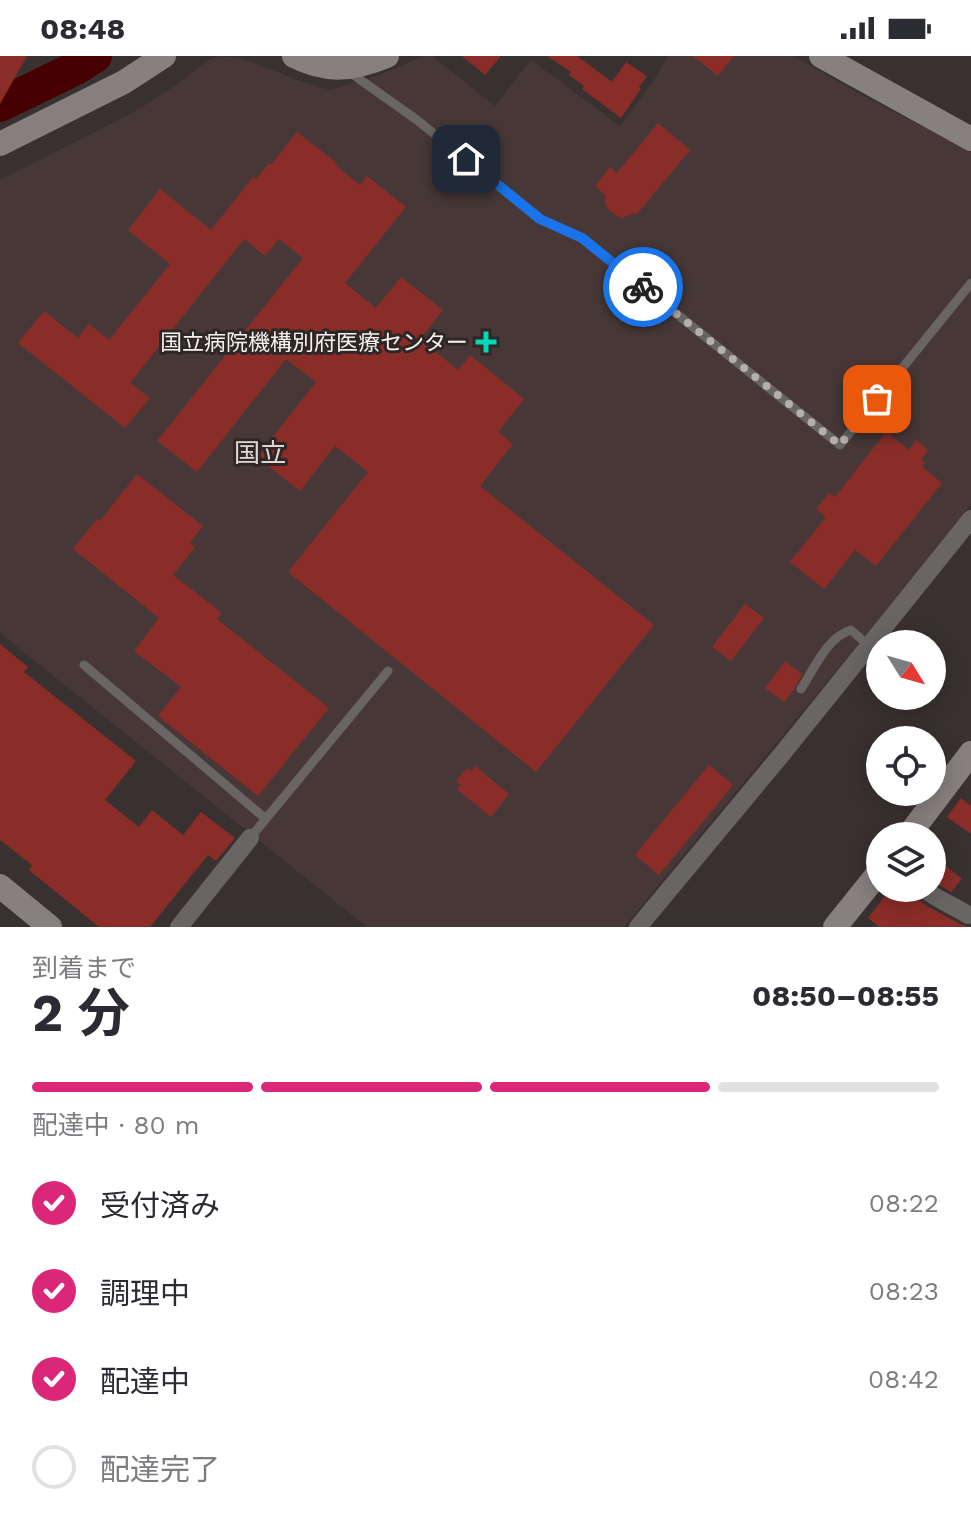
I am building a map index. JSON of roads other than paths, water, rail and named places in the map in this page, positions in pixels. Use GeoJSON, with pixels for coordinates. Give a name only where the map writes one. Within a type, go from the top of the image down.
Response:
{"type":"FeatureCollection","features":[{"type":"Feature","properties":{"kind":"main road"},"geometry":{"type":"LineString","coordinates":[[0,144],[124,82],[164,56]]}},
{"type":"Feature","properties":{"kind":"main road"},"geometry":{"type":"LineString","coordinates":[[294,56],[305,62],[345,69],[387,56]]}},
{"type":"Feature","properties":{"kind":"main road"},"geometry":{"type":"LineString","coordinates":[[821,56],[971,139]]}},
{"type":"Feature","properties":{"kind":"main road"},"geometry":{"type":"LineString","coordinates":[[919,822],[971,753]]}},
{"type":"Feature","properties":{"kind":"main road"},"geometry":{"type":"LineString","coordinates":[[0,886],[50,927]]}},
{"type":"Feature","properties":{"kind":"main road"},"geometry":{"type":"LineString","coordinates":[[835,927],[866,888]]}},
{"type":"Feature","properties":{"kind":"street"},"geometry":{"type":"LineString","coordinates":[[882,630],[971,519]]}},
{"type":"Feature","properties":{"kind":"street"},"geometry":{"type":"LineString","coordinates":[[638,927],[866,650]]}},
{"type":"Feature","properties":{"kind":"street"},"geometry":{"type":"LineString","coordinates":[[179,927],[250,838]]}},
{"type":"Feature","properties":{"kind":"street"},"geometry":{"type":"LineString","coordinates":[[946,901],[968,915]]}},
{"type":"Feature","properties":{"kind":"lane"},"geometry":{"type":"LineString","coordinates":[[345,69],[417,120],[540,219],[582,238],[840,445],[971,283]]}},
{"type":"Feature","properties":{"kind":"lane"},"geometry":{"type":"LineString","coordinates":[[801,689],[828,647],[842,633],[851,630],[866,643]]}},
{"type":"Feature","properties":{"kind":"lane"},"geometry":{"type":"LineString","coordinates":[[84,665],[266,819]]}},
{"type":"Feature","properties":{"kind":"lane"},"geometry":{"type":"LineString","coordinates":[[250,838],[388,671]]}},
{"type":"Feature","properties":{"kind":"waterway"},"geometry":{"type":"LineString","coordinates":[[0,105],[95,56]]}},
{"type":"Feature","properties":{"kind":"place","name":"国立病院機構別府医療センター"},"geometry":{"type":"Point","coordinates":[486,342]}},
{"type":"Feature","properties":{"kind":"district","name":"国立"},"geometry":{"type":"Point","coordinates":[260,453]}}]}
